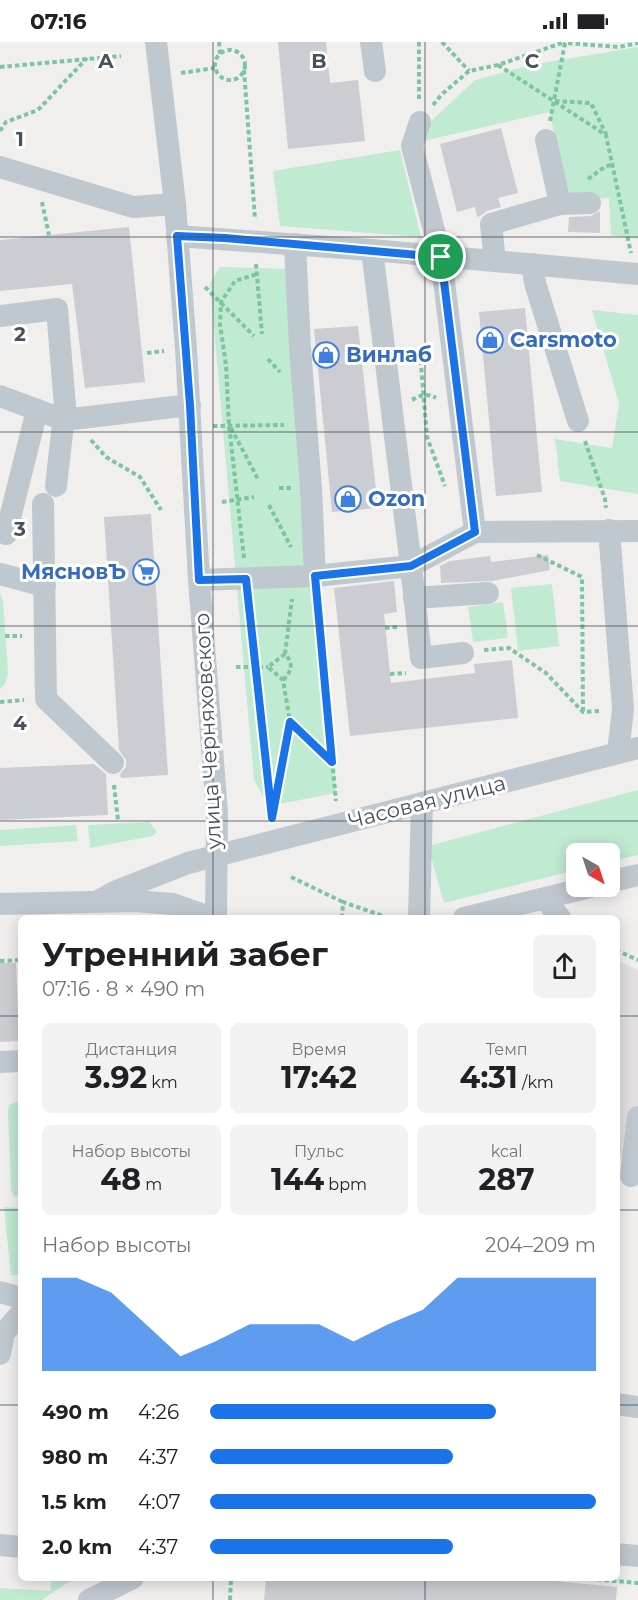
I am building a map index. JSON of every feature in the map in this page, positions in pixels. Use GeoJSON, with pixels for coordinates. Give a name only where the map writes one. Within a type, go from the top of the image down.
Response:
{"type":"FeatureCollection","features":[{"type":"Feature","properties":{"kind":"street","name":"улица Черняховского"},"geometry":{"type":"LineString","coordinates":[[156,42],[175,204],[190,405],[199,580],[216,813],[216,915]]}},
{"type":"Feature","properties":{"kind":"street"},"geometry":{"type":"LineString","coordinates":[[371,42],[375,71]]}},
{"type":"Feature","properties":{"kind":"street"},"geometry":{"type":"LineString","coordinates":[[420,122],[412,146],[441,257],[475,532]]}},
{"type":"Feature","properties":{"kind":"street"},"geometry":{"type":"LineString","coordinates":[[546,140],[560,204]]}},
{"type":"Feature","properties":{"kind":"street"},"geometry":{"type":"LineString","coordinates":[[0,167],[133,207],[175,204]]}},
{"type":"Feature","properties":{"kind":"street"},"geometry":{"type":"LineString","coordinates":[[495,261],[491,224],[560,204],[590,203]]}},
{"type":"Feature","properties":{"kind":"street"},"geometry":{"type":"LineString","coordinates":[[177,236],[372,250],[636,274]]}},
{"type":"Feature","properties":{"kind":"street"},"geometry":{"type":"LineString","coordinates":[[294,244],[311,488],[304,577]]}},
{"type":"Feature","properties":{"kind":"street"},"geometry":{"type":"LineString","coordinates":[[372,250],[421,657],[463,652]]}},
{"type":"Feature","properties":{"kind":"street"},"geometry":{"type":"LineString","coordinates":[[532,264],[535,283],[578,421]]}},
{"type":"Feature","properties":{"kind":"street"},"geometry":{"type":"LineString","coordinates":[[0,316],[57,309],[64,420],[50,495],[45,586],[46,699],[113,770]]}},
{"type":"Feature","properties":{"kind":"street"},"geometry":{"type":"LineString","coordinates":[[0,396],[64,420],[190,405]]}},
{"type":"Feature","properties":{"kind":"street"},"geometry":{"type":"LineString","coordinates":[[6,534],[37,410]]}},
{"type":"Feature","properties":{"kind":"street"},"geometry":{"type":"LineString","coordinates":[[609,530],[628,751]]}},
{"type":"Feature","properties":{"kind":"street"},"geometry":{"type":"LineString","coordinates":[[199,580],[304,577],[411,566],[475,532],[638,531]]}},
{"type":"Feature","properties":{"kind":"street"},"geometry":{"type":"LineString","coordinates":[[0,574],[45,586]]}},
{"type":"Feature","properties":{"kind":"street"},"geometry":{"type":"LineString","coordinates":[[414,598],[489,593]]}},
{"type":"Feature","properties":{"kind":"street","name":"Часовая улица"},"geometry":{"type":"LineString","coordinates":[[102,909],[114,892],[188,863],[628,751]]}},
{"type":"Feature","properties":{"kind":"street"},"geometry":{"type":"LineString","coordinates":[[419,915],[422,803]]}},
{"type":"Feature","properties":{"kind":"street"},"geometry":{"type":"LineString","coordinates":[[620,879],[638,874]]}},
{"type":"Feature","properties":{"kind":"street"},"geometry":{"type":"LineString","coordinates":[[478,915],[566,894]]}},
{"type":"Feature","properties":{"kind":"street"},"geometry":{"type":"LineString","coordinates":[[546,900],[558,915]]}},
{"type":"Feature","properties":{"kind":"street"},"geometry":{"type":"LineString","coordinates":[[0,904],[102,909],[173,904],[204,915]]}},
{"type":"Feature","properties":{"kind":"street"},"geometry":{"type":"LineString","coordinates":[[0,1062],[18,1061]]}},
{"type":"Feature","properties":{"kind":"street"},"geometry":{"type":"LineString","coordinates":[[628,1176],[638,1117]]}},
{"type":"Feature","properties":{"kind":"street"},"geometry":{"type":"LineString","coordinates":[[0,1292],[18,1297]]}},
{"type":"Feature","properties":{"kind":"street"},"geometry":{"type":"LineString","coordinates":[[0,1354],[4,1334],[18,1318]]}},
{"type":"Feature","properties":{"kind":"street"},"geometry":{"type":"LineString","coordinates":[[620,1405],[638,1407]]}},
{"type":"Feature","properties":{"kind":"street"},"geometry":{"type":"LineString","coordinates":[[0,1545],[18,1546]]}},
{"type":"Feature","properties":{"kind":"street"},"geometry":{"type":"LineString","coordinates":[[620,1554],[638,1556]]}},
{"type":"Feature","properties":{"kind":"street"},"geometry":{"type":"LineString","coordinates":[[89,1600],[127,1581]]}},
{"type":"Feature","properties":{"kind":"path"},"geometry":{"type":"LineString","coordinates":[[219,42],[220,54]]}},
{"type":"Feature","properties":{"kind":"path"},"geometry":{"type":"LineString","coordinates":[[419,42],[420,122]]}},
{"type":"Feature","properties":{"kind":"path"},"geometry":{"type":"LineString","coordinates":[[442,42],[469,71]]}},
{"type":"Feature","properties":{"kind":"path"},"geometry":{"type":"LineString","coordinates":[[420,122],[441,95],[469,71],[498,65],[565,43],[597,43],[619,47],[638,44]]}},
{"type":"Feature","properties":{"kind":"path"},"geometry":{"type":"LineString","coordinates":[[546,140],[565,43]]}},
{"type":"Feature","properties":{"kind":"path"},"geometry":{"type":"LineString","coordinates":[[244,70],[238,78],[229,80],[220,76],[215,68],[217,58],[229,50],[239,53],[244,61],[255,229]]}},
{"type":"Feature","properties":{"kind":"path"},"geometry":{"type":"LineString","coordinates":[[0,67],[121,56]]}},
{"type":"Feature","properties":{"kind":"path"},"geometry":{"type":"LineString","coordinates":[[0,131],[6,122],[38,110],[88,58]]}},
{"type":"Feature","properties":{"kind":"path"},"geometry":{"type":"LineString","coordinates":[[498,65],[606,135]]}},
{"type":"Feature","properties":{"kind":"path"},"geometry":{"type":"LineString","coordinates":[[177,74],[215,68]]}},
{"type":"Feature","properties":{"kind":"path"},"geometry":{"type":"LineString","coordinates":[[554,101],[591,103],[606,135],[636,274]]}},
{"type":"Feature","properties":{"kind":"path"},"geometry":{"type":"LineString","coordinates":[[36,178],[49,235]]}},
{"type":"Feature","properties":{"kind":"path"},"geometry":{"type":"LineString","coordinates":[[255,257],[262,334]]}},
{"type":"Feature","properties":{"kind":"path"},"geometry":{"type":"LineString","coordinates":[[257,274],[235,281],[221,302],[220,324],[272,818],[290,722],[283,680],[268,667]]}},
{"type":"Feature","properties":{"kind":"path"},"geometry":{"type":"LineString","coordinates":[[200,283],[254,336]]}},
{"type":"Feature","properties":{"kind":"path"},"geometry":{"type":"LineString","coordinates":[[420,353],[427,437],[446,490]]}},
{"type":"Feature","properties":{"kind":"path"},"geometry":{"type":"LineString","coordinates":[[392,414],[418,396],[430,395],[460,410]]}},
{"type":"Feature","properties":{"kind":"path"},"geometry":{"type":"LineString","coordinates":[[64,420],[83,431],[106,457],[140,477],[160,510]]}},
{"type":"Feature","properties":{"kind":"path"},"geometry":{"type":"LineString","coordinates":[[578,421],[605,498],[609,530]]}},
{"type":"Feature","properties":{"kind":"path"},"geometry":{"type":"LineString","coordinates":[[229,425],[259,481]]}},
{"type":"Feature","properties":{"kind":"path"},"geometry":{"type":"LineString","coordinates":[[213,426],[306,425]]}},
{"type":"Feature","properties":{"kind":"path"},"geometry":{"type":"LineString","coordinates":[[222,502],[254,497]]}},
{"type":"Feature","properties":{"kind":"path"},"geometry":{"type":"LineString","coordinates":[[530,552],[582,576],[583,712]]}},
{"type":"Feature","properties":{"kind":"path"},"geometry":{"type":"LineString","coordinates":[[236,667],[268,667],[285,654],[304,577]]}},
{"type":"Feature","properties":{"kind":"path"},"geometry":{"type":"LineString","coordinates":[[304,577],[336,801]]}},
{"type":"Feature","properties":{"kind":"path"},"geometry":{"type":"LineString","coordinates":[[463,652],[508,648],[546,673],[583,712]]}},
{"type":"Feature","properties":{"kind":"path"},"geometry":{"type":"LineString","coordinates":[[283,680],[291,672],[292,665],[285,654]]}},
{"type":"Feature","properties":{"kind":"path"},"geometry":{"type":"LineString","coordinates":[[583,712],[623,709]]}},
{"type":"Feature","properties":{"kind":"path"},"geometry":{"type":"LineString","coordinates":[[290,722],[332,762]]}},
{"type":"Feature","properties":{"kind":"path"},"geometry":{"type":"LineString","coordinates":[[113,770],[118,820]]}},
{"type":"Feature","properties":{"kind":"path"},"geometry":{"type":"LineString","coordinates":[[291,877],[344,902],[381,915]]}},
{"type":"Feature","properties":{"kind":"path"},"geometry":{"type":"LineString","coordinates":[[342,915],[344,902]]}},
{"type":"Feature","properties":{"kind":"path"},"geometry":{"type":"LineString","coordinates":[[620,952],[638,960]]}},
{"type":"Feature","properties":{"kind":"path"},"geometry":{"type":"LineString","coordinates":[[0,961],[18,960]]}},
{"type":"Feature","properties":{"kind":"path"},"geometry":{"type":"LineString","coordinates":[[230,1600],[231,1581]]}},
{"type":"Feature","properties":{"kind":"path"},"geometry":{"type":"LineString","coordinates":[[616,1581],[638,1583]]}},
{"type":"Feature","properties":{"kind":"shaded area"},"geometry":{"type":"Polygon","coordinates":[[[620,962],[638,970],[638,1160],[620,1158],[620,962]]]}},
{"type":"Feature","properties":{"kind":"green space"},"geometry":{"type":"Polygon","coordinates":[[[638,47],[638,239],[611,235],[609,198],[566,200],[550,112],[423,141],[430,122],[475,80],[530,65],[638,47]]]}},
{"type":"Feature","properties":{"kind":"green space"},"geometry":{"type":"Polygon","coordinates":[[[400,150],[421,237],[280,226],[273,171],[400,150]]]}},
{"type":"Feature","properties":{"kind":"green space"},"geometry":{"type":"Polygon","coordinates":[[[220,267],[291,269],[336,793],[269,806],[254,780],[210,283],[220,267]]]}},
{"type":"Feature","properties":{"kind":"green space"},"geometry":{"type":"Polygon","coordinates":[[[592,310],[638,315],[638,494],[560,481],[555,439],[612,448],[619,403],[592,310]]]}},
{"type":"Feature","properties":{"kind":"green space"},"geometry":{"type":"Polygon","coordinates":[[[552,584],[559,646],[518,651],[511,588],[552,584]]]}},
{"type":"Feature","properties":{"kind":"green space"},"geometry":{"type":"Polygon","coordinates":[[[0,592],[3,601],[8,673],[5,684],[0,689],[0,592]]]}},
{"type":"Feature","properties":{"kind":"green space"},"geometry":{"type":"Polygon","coordinates":[[[503,602],[508,638],[473,642],[468,607],[503,602]]]}},
{"type":"Feature","properties":{"kind":"green space"},"geometry":{"type":"Polygon","coordinates":[[[638,790],[638,855],[620,859],[620,843],[566,843],[566,872],[444,903],[428,846],[638,790]]]}},
{"type":"Feature","properties":{"kind":"green space"},"geometry":{"type":"Polygon","coordinates":[[[149,822],[157,832],[152,836],[90,848],[88,825],[149,822]]]}},
{"type":"Feature","properties":{"kind":"green space"},"geometry":{"type":"Polygon","coordinates":[[[76,825],[78,841],[0,846],[0,830],[76,825]]]}},
{"type":"Feature","properties":{"kind":"green space"},"geometry":{"type":"Polygon","coordinates":[[[18,1102],[18,1197],[14,1196],[11,1190],[9,1105],[18,1102]]]}},
{"type":"Feature","properties":{"kind":"green space"},"geometry":{"type":"Polygon","coordinates":[[[4,1207],[18,1208],[18,1275],[11,1275],[4,1207]]]}},
{"type":"Feature","properties":{"kind":"green space"},"geometry":{"type":"Polygon","coordinates":[[[52,1581],[72,1581],[42,1600],[0,1600],[0,1588],[50,1591],[52,1581]]]}},
{"type":"Feature","properties":{"kind":"building"},"geometry":{"type":"Polygon","coordinates":[[[278,42],[326,42],[330,83],[358,80],[365,141],[288,149],[278,42]]]}},
{"type":"Feature","properties":{"kind":"building"},"geometry":{"type":"Polygon","coordinates":[[[501,128],[518,193],[498,198],[501,207],[477,217],[475,207],[457,212],[440,144],[501,128]]]}},
{"type":"Feature","properties":{"kind":"building"},"geometry":{"type":"Polygon","coordinates":[[[600,211],[600,233],[568,232],[569,217],[591,216],[600,211]]]}},
{"type":"Feature","properties":{"kind":"building"},"geometry":{"type":"Polygon","coordinates":[[[129,227],[145,382],[85,388],[72,284],[0,291],[0,240],[129,227]]]}},
{"type":"Feature","properties":{"kind":"building"},"geometry":{"type":"Polygon","coordinates":[[[525,308],[542,492],[496,496],[479,312],[525,308]]]}},
{"type":"Feature","properties":{"kind":"building"},"geometry":{"type":"Polygon","coordinates":[[[358,326],[378,508],[332,512],[314,329],[358,326]]]}},
{"type":"Feature","properties":{"kind":"building"},"geometry":{"type":"Polygon","coordinates":[[[151,514],[168,775],[121,778],[120,774],[126,767],[126,760],[119,750],[104,517],[151,514]]]}},
{"type":"Feature","properties":{"kind":"building"},"geometry":{"type":"Polygon","coordinates":[[[548,555],[550,570],[492,581],[441,583],[440,566],[450,561],[490,556],[491,562],[548,555]]]}},
{"type":"Feature","properties":{"kind":"building"},"geometry":{"type":"Polygon","coordinates":[[[394,581],[397,612],[384,614],[391,683],[475,673],[474,664],[512,660],[518,718],[350,736],[334,588],[394,581]]]}},
{"type":"Feature","properties":{"kind":"building"},"geometry":{"type":"Polygon","coordinates":[[[94,764],[106,774],[108,815],[0,820],[0,768],[94,764]]]}},
{"type":"Feature","properties":{"kind":"building"},"geometry":{"type":"Polygon","coordinates":[[[0,963],[16,963],[18,1041],[0,1042],[0,963]]]}},
{"type":"Feature","properties":{"kind":"building"},"geometry":{"type":"Polygon","coordinates":[[[266,1581],[555,1581],[617,1587],[616,1600],[264,1600],[266,1581]]]}},
{"type":"Feature","properties":{"kind":"place","name":"Carsmoto"},"geometry":{"type":"Point","coordinates":[490,340]}},
{"type":"Feature","properties":{"kind":"place","name":"Винлаб"},"geometry":{"type":"Point","coordinates":[326,355]}},
{"type":"Feature","properties":{"kind":"place","name":"Ozon"},"geometry":{"type":"Point","coordinates":[348,499]}},
{"type":"Feature","properties":{"kind":"place","name":"МясновЪ"},"geometry":{"type":"Point","coordinates":[146,572]}},
{"type":"Feature","properties":{"kind":"route"},"geometry":{"type":"LineString","coordinates":[[177,236],[225,238],[441,257],[475,532],[411,566],[315,576],[332,762],[290,722],[272,818],[246,579],[199,580],[190,405],[177,236]]}}]}
